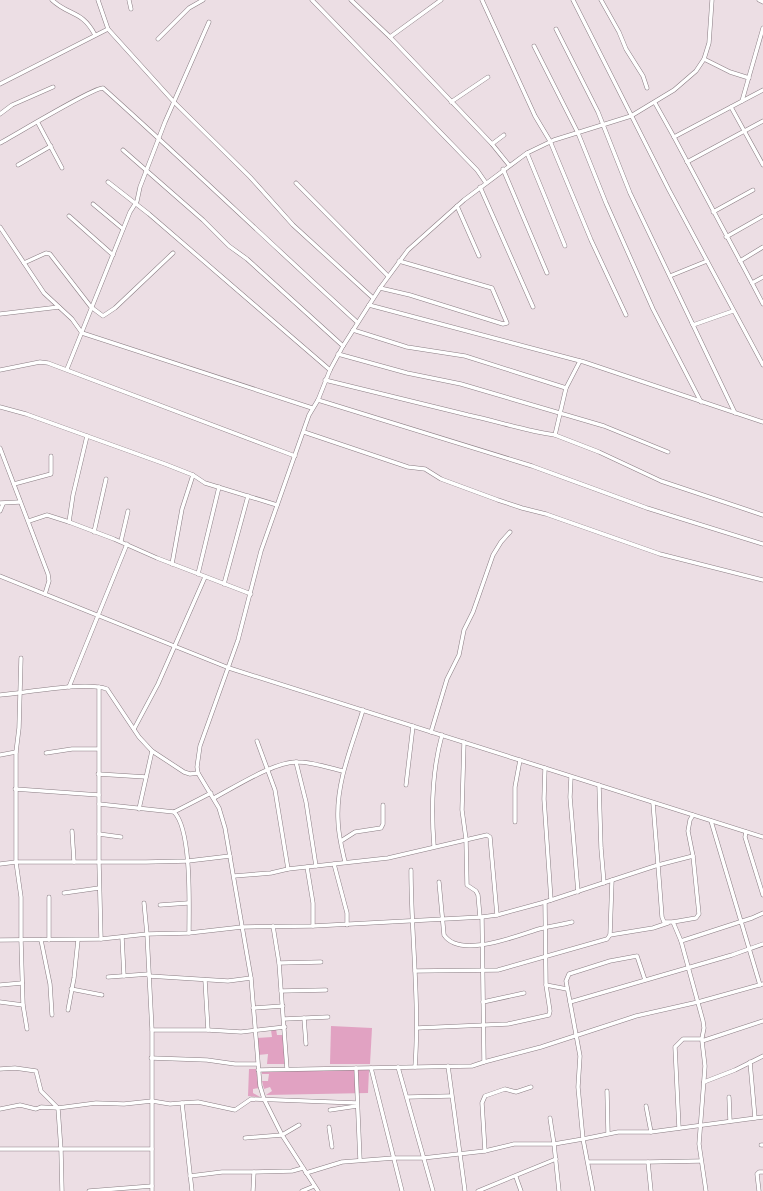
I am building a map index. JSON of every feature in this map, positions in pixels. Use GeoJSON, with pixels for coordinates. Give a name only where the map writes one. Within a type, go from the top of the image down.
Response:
{"type":"FeatureCollection","features":[{"type":"Feature","properties":{"kind":"street"},"geometry":{"type":"LineString","coordinates":[[52,0],[62,8],[83,17],[95,35]]}},
{"type":"Feature","properties":{"kind":"street"},"geometry":{"type":"LineString","coordinates":[[98,0],[108,29],[174,102],[250,177],[293,224],[373,298]]}},
{"type":"Feature","properties":{"kind":"street"},"geometry":{"type":"LineString","coordinates":[[129,0],[131,8]]}},
{"type":"Feature","properties":{"kind":"street"},"geometry":{"type":"LineString","coordinates":[[158,39],[189,8],[203,0]]}},
{"type":"Feature","properties":{"kind":"street"},"geometry":{"type":"LineString","coordinates":[[312,0],[477,170],[486,183]]}},
{"type":"Feature","properties":{"kind":"street"},"geometry":{"type":"LineString","coordinates":[[351,0],[390,37],[492,144],[509,165]]}},
{"type":"Feature","properties":{"kind":"street"},"geometry":{"type":"LineString","coordinates":[[390,37],[440,0]]}},
{"type":"Feature","properties":{"kind":"street"},"geometry":{"type":"LineString","coordinates":[[482,0],[536,116],[550,141],[591,240],[626,315]]}},
{"type":"Feature","properties":{"kind":"street"},"geometry":{"type":"LineString","coordinates":[[573,0],[631,116],[763,365]]}},
{"type":"Feature","properties":{"kind":"street"},"geometry":{"type":"LineString","coordinates":[[601,0],[619,32],[626,50],[643,76],[647,88]]}},
{"type":"Feature","properties":{"kind":"street"},"geometry":{"type":"LineString","coordinates":[[318,1191],[282,1134],[264,1099],[257,1064],[250,978],[230,856],[220,808],[198,774],[197,767],[200,746],[213,706],[229,668],[251,594],[261,551],[312,408],[318,400],[325,380],[342,346],[357,322],[388,276],[408,250],[480,187],[527,153],[550,141],[604,126],[631,116],[655,103],[696,71],[704,59],[709,43],[712,0]]}},
{"type":"Feature","properties":{"kind":"street"},"geometry":{"type":"LineString","coordinates":[[759,0],[763,2]]}},
{"type":"Feature","properties":{"kind":"street"},"geometry":{"type":"LineString","coordinates":[[67,369],[123,229],[135,204],[158,139],[208,22]]}},
{"type":"Feature","properties":{"kind":"street"},"geometry":{"type":"LineString","coordinates":[[742,101],[763,28]]}},
{"type":"Feature","properties":{"kind":"street"},"geometry":{"type":"LineString","coordinates":[[0,84],[48,61],[108,29]]}},
{"type":"Feature","properties":{"kind":"street"},"geometry":{"type":"LineString","coordinates":[[556,29],[604,126],[630,193],[735,413]]}},
{"type":"Feature","properties":{"kind":"street"},"geometry":{"type":"LineString","coordinates":[[534,46],[578,133],[606,203],[653,309],[701,402]]}},
{"type":"Feature","properties":{"kind":"street"},"geometry":{"type":"LineString","coordinates":[[704,59],[730,72],[749,78]]}},
{"type":"Feature","properties":{"kind":"street"},"geometry":{"type":"LineString","coordinates":[[451,102],[488,77]]}},
{"type":"Feature","properties":{"kind":"street"},"geometry":{"type":"LineString","coordinates":[[0,114],[12,105],[53,87]]}},
{"type":"Feature","properties":{"kind":"street"},"geometry":{"type":"LineString","coordinates":[[0,143],[38,123],[75,100],[100,88],[158,139],[357,322]]}},
{"type":"Feature","properties":{"kind":"street"},"geometry":{"type":"LineString","coordinates":[[674,137],[763,90]]}},
{"type":"Feature","properties":{"kind":"street"},"geometry":{"type":"LineString","coordinates":[[655,103],[763,304]]}},
{"type":"Feature","properties":{"kind":"street"},"geometry":{"type":"LineString","coordinates":[[731,107],[746,131],[763,165]]}},
{"type":"Feature","properties":{"kind":"street"},"geometry":{"type":"LineString","coordinates":[[687,162],[763,121]]}},
{"type":"Feature","properties":{"kind":"street"},"geometry":{"type":"LineString","coordinates":[[38,123],[62,168]]}},
{"type":"Feature","properties":{"kind":"street"},"geometry":{"type":"LineString","coordinates":[[492,144],[504,135]]}},
{"type":"Feature","properties":{"kind":"street"},"geometry":{"type":"LineString","coordinates":[[18,165],[51,146]]}},
{"type":"Feature","properties":{"kind":"street"},"geometry":{"type":"LineString","coordinates":[[123,150],[203,220],[229,246],[247,259],[342,346]]}},
{"type":"Feature","properties":{"kind":"street"},"geometry":{"type":"LineString","coordinates":[[527,153],[565,246]]}},
{"type":"Feature","properties":{"kind":"street"},"geometry":{"type":"LineString","coordinates":[[503,169],[547,273]]}},
{"type":"Feature","properties":{"kind":"street"},"geometry":{"type":"LineString","coordinates":[[108,182],[330,370]]}},
{"type":"Feature","properties":{"kind":"street"},"geometry":{"type":"LineString","coordinates":[[296,183],[388,276]]}},
{"type":"Feature","properties":{"kind":"street"},"geometry":{"type":"LineString","coordinates":[[480,187],[533,307]]}},
{"type":"Feature","properties":{"kind":"street"},"geometry":{"type":"LineString","coordinates":[[713,212],[753,190]]}},
{"type":"Feature","properties":{"kind":"street"},"geometry":{"type":"LineString","coordinates":[[93,204],[123,229]]}},
{"type":"Feature","properties":{"kind":"street"},"geometry":{"type":"LineString","coordinates":[[457,206],[480,256]]}},
{"type":"Feature","properties":{"kind":"street"},"geometry":{"type":"LineString","coordinates":[[69,216],[113,255]]}},
{"type":"Feature","properties":{"kind":"street"},"geometry":{"type":"LineString","coordinates":[[726,237],[763,216]]}},
{"type":"Feature","properties":{"kind":"street"},"geometry":{"type":"LineString","coordinates":[[0,227],[44,294],[72,320],[82,333],[312,408]]}},
{"type":"Feature","properties":{"kind":"street"},"geometry":{"type":"LineString","coordinates":[[648,230],[693,325]]}},
{"type":"Feature","properties":{"kind":"street"},"geometry":{"type":"LineString","coordinates":[[740,261],[763,247]]}},
{"type":"Feature","properties":{"kind":"street"},"geometry":{"type":"LineString","coordinates":[[24,263],[46,253],[50,254],[91,307],[101,316],[106,315],[173,253]]}},
{"type":"Feature","properties":{"kind":"street"},"geometry":{"type":"LineString","coordinates":[[380,288],[410,295],[504,324],[507,323],[492,288],[399,261]]}},
{"type":"Feature","properties":{"kind":"street"},"geometry":{"type":"LineString","coordinates":[[670,276],[707,261]]}},
{"type":"Feature","properties":{"kind":"street"},"geometry":{"type":"LineString","coordinates":[[752,283],[763,278]]}},
{"type":"Feature","properties":{"kind":"street"},"geometry":{"type":"LineString","coordinates":[[369,305],[580,361],[763,422]]}},
{"type":"Feature","properties":{"kind":"street"},"geometry":{"type":"LineString","coordinates":[[0,314],[59,308]]}},
{"type":"Feature","properties":{"kind":"street"},"geometry":{"type":"LineString","coordinates":[[693,325],[734,311]]}},
{"type":"Feature","properties":{"kind":"street"},"geometry":{"type":"LineString","coordinates":[[353,330],[407,347],[465,356],[566,388]]}},
{"type":"Feature","properties":{"kind":"street"},"geometry":{"type":"LineString","coordinates":[[338,354],[407,373],[460,384],[604,426],[668,452]]}},
{"type":"Feature","properties":{"kind":"street"},"geometry":{"type":"LineString","coordinates":[[555,435],[566,388],[580,361]]}},
{"type":"Feature","properties":{"kind":"street"},"geometry":{"type":"LineString","coordinates":[[0,370],[40,362],[67,369],[296,456]]}},
{"type":"Feature","properties":{"kind":"street"},"geometry":{"type":"LineString","coordinates":[[325,380],[404,401],[469,415],[529,432],[555,435],[599,452],[661,481],[763,515]]}},
{"type":"Feature","properties":{"kind":"street"},"geometry":{"type":"LineString","coordinates":[[318,400],[532,466],[647,508],[763,544]]}},
{"type":"Feature","properties":{"kind":"street"},"geometry":{"type":"LineString","coordinates":[[0,407],[87,436],[193,475],[205,483],[277,505]]}},
{"type":"Feature","properties":{"kind":"street"},"geometry":{"type":"LineString","coordinates":[[304,432],[408,467],[425,469],[441,479],[498,500],[546,514],[660,554],[763,580]]}},
{"type":"Feature","properties":{"kind":"street"},"geometry":{"type":"LineString","coordinates":[[68,522],[87,436]]}},
{"type":"Feature","properties":{"kind":"street"},"geometry":{"type":"LineString","coordinates":[[0,448],[48,574],[49,581],[45,594]]}},
{"type":"Feature","properties":{"kind":"street"},"geometry":{"type":"LineString","coordinates":[[14,484],[51,474],[51,456]]}},
{"type":"Feature","properties":{"kind":"street"},"geometry":{"type":"LineString","coordinates":[[172,564],[182,509],[193,475]]}},
{"type":"Feature","properties":{"kind":"street"},"geometry":{"type":"LineString","coordinates":[[94,532],[106,479]]}},
{"type":"Feature","properties":{"kind":"street"},"geometry":{"type":"LineString","coordinates":[[198,574],[219,487]]}},
{"type":"Feature","properties":{"kind":"street"},"geometry":{"type":"LineString","coordinates":[[224,584],[248,496]]}},
{"type":"Feature","properties":{"kind":"street"},"geometry":{"type":"LineString","coordinates":[[0,512],[1,504],[20,502]]}},
{"type":"Feature","properties":{"kind":"street"},"geometry":{"type":"LineString","coordinates":[[121,541],[128,511]]}},
{"type":"Feature","properties":{"kind":"street"},"geometry":{"type":"LineString","coordinates":[[29,521],[47,515],[121,541],[172,564],[251,594]]}},
{"type":"Feature","properties":{"kind":"street"},"geometry":{"type":"LineString","coordinates":[[431,732],[447,679],[459,655],[464,630],[473,612],[493,555],[501,542],[510,532]]}},
{"type":"Feature","properties":{"kind":"street"},"geometry":{"type":"LineString","coordinates":[[69,688],[97,615],[127,544]]}},
{"type":"Feature","properties":{"kind":"street"},"geometry":{"type":"LineString","coordinates":[[0,576],[176,645],[229,668],[763,837]]}},
{"type":"Feature","properties":{"kind":"street"},"geometry":{"type":"LineString","coordinates":[[134,728],[143,714],[176,645],[206,577]]}},
{"type":"Feature","properties":{"kind":"street"},"geometry":{"type":"LineString","coordinates":[[21,658],[19,728],[16,752],[15,789],[16,862],[21,897],[20,940],[23,1005],[27,1029]]}},
{"type":"Feature","properties":{"kind":"street"},"geometry":{"type":"LineString","coordinates":[[0,695],[69,688],[99,687],[107,689],[152,751],[184,772],[198,774]]}},
{"type":"Feature","properties":{"kind":"street"},"geometry":{"type":"LineString","coordinates":[[99,687],[98,774],[101,939]]}},
{"type":"Feature","properties":{"kind":"street"},"geometry":{"type":"LineString","coordinates":[[345,862],[338,820],[338,805],[343,771],[363,710]]}},
{"type":"Feature","properties":{"kind":"street"},"geometry":{"type":"LineString","coordinates":[[406,785],[413,726]]}},
{"type":"Feature","properties":{"kind":"street"},"geometry":{"type":"LineString","coordinates":[[434,846],[432,807],[436,763],[442,735]]}},
{"type":"Feature","properties":{"kind":"street"},"geometry":{"type":"LineString","coordinates":[[257,741],[276,790],[288,870]]}},
{"type":"Feature","properties":{"kind":"street"},"geometry":{"type":"LineString","coordinates":[[464,742],[462,810],[466,839],[467,885],[476,891],[478,895],[481,917],[484,1062]]}},
{"type":"Feature","properties":{"kind":"street"},"geometry":{"type":"LineString","coordinates":[[46,753],[72,749],[98,749]]}},
{"type":"Feature","properties":{"kind":"street"},"geometry":{"type":"LineString","coordinates":[[139,809],[152,751]]}},
{"type":"Feature","properties":{"kind":"street"},"geometry":{"type":"LineString","coordinates":[[0,755],[16,752]]}},
{"type":"Feature","properties":{"kind":"street"},"geometry":{"type":"LineString","coordinates":[[515,822],[515,787],[520,760]]}},
{"type":"Feature","properties":{"kind":"street"},"geometry":{"type":"LineString","coordinates":[[214,798],[269,769],[296,762],[307,762],[343,771]]}},
{"type":"Feature","properties":{"kind":"street"},"geometry":{"type":"LineString","coordinates":[[296,762],[306,802],[316,866]]}},
{"type":"Feature","properties":{"kind":"street"},"geometry":{"type":"LineString","coordinates":[[545,768],[544,799],[551,900]]}},
{"type":"Feature","properties":{"kind":"street"},"geometry":{"type":"LineString","coordinates":[[98,774],[146,777]]}},
{"type":"Feature","properties":{"kind":"street"},"geometry":{"type":"LineString","coordinates":[[571,777],[570,797],[578,892]]}},
{"type":"Feature","properties":{"kind":"street"},"geometry":{"type":"LineString","coordinates":[[599,785],[601,848],[604,883]]}},
{"type":"Feature","properties":{"kind":"street"},"geometry":{"type":"LineString","coordinates":[[15,789],[99,795]]}},
{"type":"Feature","properties":{"kind":"street"},"geometry":{"type":"LineString","coordinates":[[99,804],[174,812],[211,793]]}},
{"type":"Feature","properties":{"kind":"street"},"geometry":{"type":"LineString","coordinates":[[653,803],[662,917],[664,922],[696,918],[699,914],[693,856],[688,831],[690,820],[693,815]]}},
{"type":"Feature","properties":{"kind":"street"},"geometry":{"type":"LineString","coordinates":[[341,841],[355,832],[381,828],[383,824],[383,804]]}},
{"type":"Feature","properties":{"kind":"street"},"geometry":{"type":"LineString","coordinates":[[174,812],[180,822],[188,861],[189,934]]}},
{"type":"Feature","properties":{"kind":"street"},"geometry":{"type":"LineString","coordinates":[[258,1070],[287,1068],[371,1068],[478,1065],[484,1062],[541,1047],[657,1010],[698,1002],[762,984],[711,821]]}},
{"type":"Feature","properties":{"kind":"street"},"geometry":{"type":"LineString","coordinates":[[72,831],[74,862]]}},
{"type":"Feature","properties":{"kind":"street"},"geometry":{"type":"LineString","coordinates":[[746,832],[745,837],[763,895]]}},
{"type":"Feature","properties":{"kind":"street"},"geometry":{"type":"LineString","coordinates":[[99,834],[121,837]]}},
{"type":"Feature","properties":{"kind":"street"},"geometry":{"type":"LineString","coordinates":[[234,876],[271,873],[345,862],[388,858],[485,835],[490,837],[496,915]]}},
{"type":"Feature","properties":{"kind":"street"},"geometry":{"type":"LineString","coordinates":[[0,864],[16,862],[188,861],[230,856]]}},
{"type":"Feature","properties":{"kind":"street"},"geometry":{"type":"LineString","coordinates":[[0,940],[101,939],[147,934],[189,934],[242,927],[313,926],[411,919],[481,917],[496,915],[545,902],[693,856]]}},
{"type":"Feature","properties":{"kind":"street"},"geometry":{"type":"LineString","coordinates":[[334,864],[347,913],[347,924]]}},
{"type":"Feature","properties":{"kind":"street"},"geometry":{"type":"LineString","coordinates":[[306,867],[313,903],[313,926]]}},
{"type":"Feature","properties":{"kind":"street"},"geometry":{"type":"LineString","coordinates":[[411,870],[411,919],[417,1028],[415,1067]]}},
{"type":"Feature","properties":{"kind":"street"},"geometry":{"type":"LineString","coordinates":[[415,971],[498,970],[605,940],[610,937],[612,880]]}},
{"type":"Feature","properties":{"kind":"street"},"geometry":{"type":"LineString","coordinates":[[439,882],[444,935],[448,941],[463,946],[482,945],[546,927],[572,922]]}},
{"type":"Feature","properties":{"kind":"street"},"geometry":{"type":"LineString","coordinates":[[64,893],[99,888]]}},
{"type":"Feature","properties":{"kind":"street"},"geometry":{"type":"LineString","coordinates":[[48,897],[49,940]]}},
{"type":"Feature","properties":{"kind":"street"},"geometry":{"type":"LineString","coordinates":[[417,1028],[508,1024],[549,1015],[550,1010],[546,985],[545,902]]}},
{"type":"Feature","properties":{"kind":"street"},"geometry":{"type":"LineString","coordinates":[[144,903],[152,1030],[152,1191]]}},
{"type":"Feature","properties":{"kind":"street"},"geometry":{"type":"LineString","coordinates":[[160,905],[188,903]]}},
{"type":"Feature","properties":{"kind":"street"},"geometry":{"type":"LineString","coordinates":[[681,941],[742,922],[763,913]]}},
{"type":"Feature","properties":{"kind":"street"},"geometry":{"type":"LineString","coordinates":[[610,935],[654,928],[671,922]]}},
{"type":"Feature","properties":{"kind":"street"},"geometry":{"type":"LineString","coordinates":[[671,922],[681,941],[704,1028],[702,1039],[705,1066],[700,1125],[701,1161],[706,1191]]}},
{"type":"Feature","properties":{"kind":"street"},"geometry":{"type":"LineString","coordinates":[[273,926],[279,963],[287,1068]]}},
{"type":"Feature","properties":{"kind":"street"},"geometry":{"type":"LineString","coordinates":[[122,937],[124,976]]}},
{"type":"Feature","properties":{"kind":"street"},"geometry":{"type":"LineString","coordinates":[[41,940],[50,984],[52,1015]]}},
{"type":"Feature","properties":{"kind":"street"},"geometry":{"type":"LineString","coordinates":[[68,1010],[78,940]]}},
{"type":"Feature","properties":{"kind":"street"},"geometry":{"type":"LineString","coordinates":[[570,1002],[689,968],[763,944]]}},
{"type":"Feature","properties":{"kind":"street"},"geometry":{"type":"LineString","coordinates":[[593,1191],[583,1139],[578,1087],[580,1056],[575,1036],[566,977],[569,974],[610,961],[637,956],[645,980]]}},
{"type":"Feature","properties":{"kind":"street"},"geometry":{"type":"LineString","coordinates":[[279,963],[321,962]]}},
{"type":"Feature","properties":{"kind":"street"},"geometry":{"type":"LineString","coordinates":[[108,977],[149,975],[228,981],[250,978]]}},
{"type":"Feature","properties":{"kind":"street"},"geometry":{"type":"LineString","coordinates":[[205,980],[208,1030]]}},
{"type":"Feature","properties":{"kind":"street"},"geometry":{"type":"LineString","coordinates":[[0,985],[22,983]]}},
{"type":"Feature","properties":{"kind":"street"},"geometry":{"type":"LineString","coordinates":[[546,985],[567,989]]}},
{"type":"Feature","properties":{"kind":"street"},"geometry":{"type":"LineString","coordinates":[[71,989],[102,995]]}},
{"type":"Feature","properties":{"kind":"street"},"geometry":{"type":"LineString","coordinates":[[281,991],[326,990]]}},
{"type":"Feature","properties":{"kind":"street"},"geometry":{"type":"LineString","coordinates":[[483,1002],[524,993]]}},
{"type":"Feature","properties":{"kind":"street"},"geometry":{"type":"LineString","coordinates":[[0,1002],[23,1005]]}},
{"type":"Feature","properties":{"kind":"street"},"geometry":{"type":"LineString","coordinates":[[253,1008],[283,1006]]}},
{"type":"Feature","properties":{"kind":"street"},"geometry":{"type":"LineString","coordinates":[[284,1019],[328,1017]]}},
{"type":"Feature","properties":{"kind":"street"},"geometry":{"type":"LineString","coordinates":[[304,1018],[306,1044]]}},
{"type":"Feature","properties":{"kind":"street"},"geometry":{"type":"LineString","coordinates":[[679,1128],[675,1047],[683,1040],[702,1039],[763,1021]]}},
{"type":"Feature","properties":{"kind":"street"},"geometry":{"type":"LineString","coordinates":[[152,1030],[254,1032],[284,1027]]}},
{"type":"Feature","properties":{"kind":"street"},"geometry":{"type":"LineString","coordinates":[[704,1082],[722,1076],[763,1056]]}},
{"type":"Feature","properties":{"kind":"street"},"geometry":{"type":"LineString","coordinates":[[151,1058],[207,1060],[235,1064],[257,1064]]}},
{"type":"Feature","properties":{"kind":"street"},"geometry":{"type":"LineString","coordinates":[[750,1062],[755,1118]]}},
{"type":"Feature","properties":{"kind":"street"},"geometry":{"type":"LineString","coordinates":[[448,1066],[465,1191]]}},
{"type":"Feature","properties":{"kind":"street"},"geometry":{"type":"LineString","coordinates":[[398,1067],[408,1097],[433,1191]]}},
{"type":"Feature","properties":{"kind":"street"},"geometry":{"type":"LineString","coordinates":[[0,1069],[15,1068],[36,1071],[41,1091],[58,1108],[62,1150],[62,1191]]}},
{"type":"Feature","properties":{"kind":"street"},"geometry":{"type":"LineString","coordinates":[[356,1068],[360,1160]]}},
{"type":"Feature","properties":{"kind":"street"},"geometry":{"type":"LineString","coordinates":[[371,1068],[402,1191]]}},
{"type":"Feature","properties":{"kind":"street"},"geometry":{"type":"LineString","coordinates":[[485,1151],[482,1103],[485,1096],[505,1089],[516,1092],[532,1087]]}},
{"type":"Feature","properties":{"kind":"street"},"geometry":{"type":"LineString","coordinates":[[607,1091],[608,1133]]}},
{"type":"Feature","properties":{"kind":"street"},"geometry":{"type":"LineString","coordinates":[[408,1097],[451,1096]]}},
{"type":"Feature","properties":{"kind":"street"},"geometry":{"type":"LineString","coordinates":[[729,1097],[730,1120]]}},
{"type":"Feature","properties":{"kind":"street"},"geometry":{"type":"LineString","coordinates":[[0,1109],[20,1105],[36,1109],[41,1106],[66,1108],[96,1103],[124,1104],[152,1101],[170,1104],[198,1102],[235,1110],[251,1099],[357,1104]]}},
{"type":"Feature","properties":{"kind":"street"},"geometry":{"type":"LineString","coordinates":[[182,1103],[192,1191]]}},
{"type":"Feature","properties":{"kind":"street"},"geometry":{"type":"LineString","coordinates":[[330,1110],[357,1104]]}},
{"type":"Feature","properties":{"kind":"street"},"geometry":{"type":"LineString","coordinates":[[646,1106],[651,1132]]}},
{"type":"Feature","properties":{"kind":"street"},"geometry":{"type":"LineString","coordinates":[[306,1172],[327,1165],[360,1160],[423,1158],[485,1151],[514,1144],[554,1144],[608,1133],[651,1132],[730,1120],[763,1117]]}},
{"type":"Feature","properties":{"kind":"street"},"geometry":{"type":"LineString","coordinates":[[550,1118],[559,1191]]}},
{"type":"Feature","properties":{"kind":"street"},"geometry":{"type":"LineString","coordinates":[[245,1138],[282,1134],[299,1125]]}},
{"type":"Feature","properties":{"kind":"street"},"geometry":{"type":"LineString","coordinates":[[329,1127],[332,1147]]}},
{"type":"Feature","properties":{"kind":"street"},"geometry":{"type":"LineString","coordinates":[[0,1149],[152,1149]]}},
{"type":"Feature","properties":{"kind":"street"},"geometry":{"type":"LineString","coordinates":[[478,1191],[556,1159]]}},
{"type":"Feature","properties":{"kind":"street"},"geometry":{"type":"LineString","coordinates":[[588,1162],[701,1161]]}},
{"type":"Feature","properties":{"kind":"street"},"geometry":{"type":"LineString","coordinates":[[648,1162],[651,1191]]}},
{"type":"Feature","properties":{"kind":"street"},"geometry":{"type":"LineString","coordinates":[[190,1176],[222,1172],[292,1171],[303,1168]]}},
{"type":"Feature","properties":{"kind":"street"},"geometry":{"type":"LineString","coordinates":[[253,1191],[254,1172]]}},
{"type":"Feature","properties":{"kind":"street"},"geometry":{"type":"LineString","coordinates":[[759,1191],[757,1174],[759,1172],[763,1172]]}},
{"type":"Feature","properties":{"kind":"street"},"geometry":{"type":"LineString","coordinates":[[516,1176],[521,1191]]}},
{"type":"Feature","properties":{"kind":"street"},"geometry":{"type":"LineString","coordinates":[[492,1185],[493,1191]]}},
{"type":"Feature","properties":{"kind":"street"},"geometry":{"type":"LineString","coordinates":[[89,1191],[152,1186]]}},
{"type":"Feature","properties":{"kind":"street"},"geometry":{"type":"LineString","coordinates":[[302,1191],[314,1186]]}},
{"type":"Feature","properties":{"kind":"shaded area"},"geometry":{"type":"Polygon","coordinates":[[[331,1026],[372,1028],[370,1064],[330,1064],[331,1026]]]}},
{"type":"Feature","properties":{"kind":"shaded area"},"geometry":{"type":"Polygon","coordinates":[[[276,1029],[277,1035],[283,1035],[285,1064],[267,1064],[268,1054],[258,1055],[257,1038],[272,1037],[271,1030],[276,1029]]]}},
{"type":"Feature","properties":{"kind":"shaded area"},"geometry":{"type":"Polygon","coordinates":[[[249,1069],[256,1069],[259,1088],[253,1089],[253,1093],[260,1097],[248,1096],[249,1069]]]}},
{"type":"Feature","properties":{"kind":"shaded area"},"geometry":{"type":"Polygon","coordinates":[[[262,1070],[369,1070],[368,1093],[266,1095],[272,1091],[270,1087],[264,1089],[262,1081],[268,1081],[269,1074],[262,1074],[262,1070]]]}}]}
